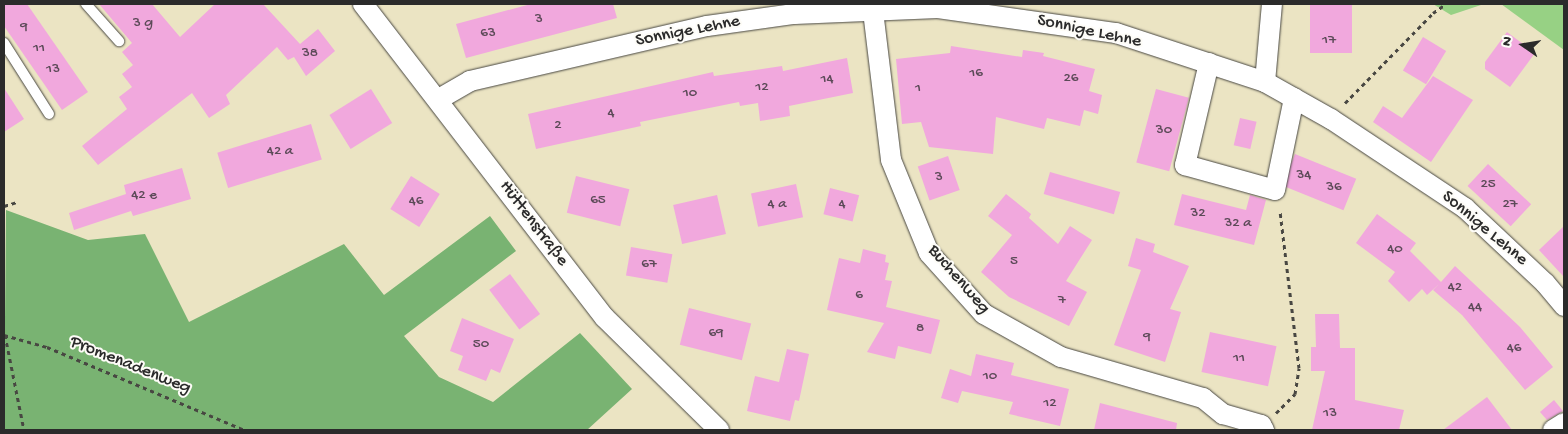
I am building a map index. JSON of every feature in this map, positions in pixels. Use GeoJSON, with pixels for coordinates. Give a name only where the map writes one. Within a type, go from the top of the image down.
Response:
{"type":"FeatureCollection","features":[{"type":"Feature","properties":{"kind":"street","name":"Hüttenstraße"},"geometry":{"type":"LineString","coordinates":[[363,4],[439,99],[605,318],[719,430]]}},
{"type":"Feature","properties":{"kind":"street"},"geometry":{"type":"LineString","coordinates":[[1265,82],[1272,4]]}},
{"type":"Feature","properties":{"kind":"street","name":"Sonnige Lehne"},"geometry":{"type":"LineString","coordinates":[[439,99],[470,81],[707,26],[794,14],[873,11],[911,5],[1022,18],[1116,33],[1265,82],[1331,119],[1465,208],[1545,283],[1564,306]]}},
{"type":"Feature","properties":{"kind":"street","name":"Buchenweg"},"geometry":{"type":"LineString","coordinates":[[873,11],[891,160],[929,253],[984,314],[1061,357],[1203,398],[1223,414],[1263,427]]}},
{"type":"Feature","properties":{"kind":"street"},"geometry":{"type":"LineString","coordinates":[[1209,63],[1185,165],[1275,190],[1294,98]]}},
{"type":"Feature","properties":{"kind":"street"},"geometry":{"type":"LineString","coordinates":[[1553,430],[1564,423]]}},
{"type":"Feature","properties":{"kind":"lane"},"geometry":{"type":"LineString","coordinates":[[86,4],[119,41]]}},
{"type":"Feature","properties":{"kind":"lane"},"geometry":{"type":"LineString","coordinates":[[4,43],[50,114]]}},
{"type":"Feature","properties":{"kind":"path"},"geometry":{"type":"LineString","coordinates":[[1331,119],[1433,13],[1446,4]]}},
{"type":"Feature","properties":{"kind":"path"},"geometry":{"type":"LineString","coordinates":[[1263,427],[1295,394],[1299,368],[1275,190]]}},
{"type":"Feature","properties":{"kind":"path"},"geometry":{"type":"LineString","coordinates":[[4,206],[17,202]]}},
{"type":"Feature","properties":{"kind":"path"},"geometry":{"type":"LineString","coordinates":[[4,335],[24,430]]}},
{"type":"Feature","properties":{"kind":"path","name":"Promenadenweg"},"geometry":{"type":"LineString","coordinates":[[4,335],[47,347],[244,430]]}},
{"type":"Feature","properties":{"kind":"green space"},"geometry":{"type":"Polygon","coordinates":[[[1433,4],[1484,4],[1451,15],[1433,4]]]}},
{"type":"Feature","properties":{"kind":"green space"},"geometry":{"type":"Polygon","coordinates":[[[1501,4],[1564,4],[1564,50],[1501,4]]]}},
{"type":"Feature","properties":{"kind":"green space"},"geometry":{"type":"Polygon","coordinates":[[[6,210],[88,240],[145,234],[189,322],[344,244],[384,295],[490,216],[516,251],[404,336],[439,377],[493,402],[580,333],[632,389],[587,430],[4,430],[6,210]]]}},
{"type":"Feature","properties":{"kind":"building"},"geometry":{"type":"Polygon","coordinates":[[[4,4],[27,4],[88,92],[62,110],[4,26],[4,4]]]}},
{"type":"Feature","properties":{"kind":"building"},"geometry":{"type":"Polygon","coordinates":[[[99,4],[152,4],[180,37],[215,4],[263,4],[300,44],[318,29],[335,51],[306,76],[294,57],[288,60],[277,47],[226,95],[230,104],[209,118],[192,93],[98,165],[82,146],[127,109],[119,97],[132,87],[122,74],[133,65],[122,52],[132,43],[99,4]]]}},
{"type":"Feature","properties":{"kind":"building"},"geometry":{"type":"Polygon","coordinates":[[[531,4],[613,4],[617,18],[466,58],[456,24],[531,4]]]}},
{"type":"Feature","properties":{"kind":"building"},"geometry":{"type":"Polygon","coordinates":[[[1310,4],[1352,4],[1352,53],[1310,53],[1310,4]]]}},
{"type":"Feature","properties":{"kind":"building"},"geometry":{"type":"Polygon","coordinates":[[[1507,32],[1535,53],[1510,87],[1485,69],[1485,62],[1507,32]]]}},
{"type":"Feature","properties":{"kind":"building"},"geometry":{"type":"Polygon","coordinates":[[[1423,37],[1446,51],[1426,84],[1403,70],[1423,37]]]}},
{"type":"Feature","properties":{"kind":"building"},"geometry":{"type":"Polygon","coordinates":[[[951,46],[1022,57],[1023,50],[1044,53],[1043,56],[1095,69],[1089,91],[1102,95],[1098,114],[1084,110],[1080,126],[1047,118],[1044,129],[996,117],[993,154],[929,147],[921,122],[902,124],[896,59],[950,53],[951,46]]]}},
{"type":"Feature","properties":{"kind":"building"},"geometry":{"type":"Polygon","coordinates":[[[847,58],[853,93],[789,106],[790,116],[760,121],[758,103],[740,106],[739,102],[640,122],[641,126],[536,149],[528,114],[713,72],[714,76],[782,66],[783,71],[847,58]]]}},
{"type":"Feature","properties":{"kind":"building"},"geometry":{"type":"Polygon","coordinates":[[[1433,76],[1473,100],[1431,162],[1373,122],[1383,106],[1402,118],[1433,76]]]}},
{"type":"Feature","properties":{"kind":"building"},"geometry":{"type":"Polygon","coordinates":[[[4,88],[24,119],[4,132],[4,88]]]}},
{"type":"Feature","properties":{"kind":"building"},"geometry":{"type":"Polygon","coordinates":[[[371,89],[392,123],[351,149],[329,115],[371,89]]]}},
{"type":"Feature","properties":{"kind":"building"},"geometry":{"type":"Polygon","coordinates":[[[1156,89],[1189,98],[1169,171],[1136,162],[1156,89]]]}},
{"type":"Feature","properties":{"kind":"building"},"geometry":{"type":"Polygon","coordinates":[[[1240,118],[1257,122],[1250,149],[1234,145],[1240,118]]]}},
{"type":"Feature","properties":{"kind":"building"},"geometry":{"type":"Polygon","coordinates":[[[311,124],[322,159],[228,188],[217,153],[311,124]]]}},
{"type":"Feature","properties":{"kind":"building"},"geometry":{"type":"Polygon","coordinates":[[[1295,154],[1356,179],[1343,210],[1282,186],[1295,154]]]}},
{"type":"Feature","properties":{"kind":"building"},"geometry":{"type":"Polygon","coordinates":[[[948,156],[960,190],[929,200],[918,166],[948,156]]]}},
{"type":"Feature","properties":{"kind":"building"},"geometry":{"type":"Polygon","coordinates":[[[1488,164],[1531,204],[1511,226],[1468,186],[1488,164]]]}},
{"type":"Feature","properties":{"kind":"building"},"geometry":{"type":"Polygon","coordinates":[[[182,168],[191,199],[133,216],[131,211],[74,230],[69,213],[126,194],[124,185],[182,168]]]}},
{"type":"Feature","properties":{"kind":"building"},"geometry":{"type":"Polygon","coordinates":[[[1050,172],[1120,192],[1114,214],[1044,194],[1050,172]]]}},
{"type":"Feature","properties":{"kind":"building"},"geometry":{"type":"Polygon","coordinates":[[[411,176],[440,194],[419,227],[390,209],[411,176]]]}},
{"type":"Feature","properties":{"kind":"building"},"geometry":{"type":"Polygon","coordinates":[[[576,176],[629,189],[620,226],[567,213],[576,176]]]}},
{"type":"Feature","properties":{"kind":"building"},"geometry":{"type":"Polygon","coordinates":[[[796,184],[803,217],[758,227],[751,194],[796,184]]]}},
{"type":"Feature","properties":{"kind":"building"},"geometry":{"type":"Polygon","coordinates":[[[830,188],[859,195],[853,221],[823,214],[830,188]]]}},
{"type":"Feature","properties":{"kind":"building"},"geometry":{"type":"Polygon","coordinates":[[[1006,194],[1031,214],[1029,218],[1058,244],[1070,226],[1092,240],[1066,281],[1087,292],[1069,326],[1009,297],[981,272],[1012,235],[988,216],[1006,194]]]}},
{"type":"Feature","properties":{"kind":"building"},"geometry":{"type":"Polygon","coordinates":[[[1182,194],[1246,210],[1250,195],[1266,200],[1254,245],[1174,225],[1182,194]]]}},
{"type":"Feature","properties":{"kind":"building"},"geometry":{"type":"Polygon","coordinates":[[[717,195],[726,234],[682,244],[673,205],[717,195]]]}},
{"type":"Feature","properties":{"kind":"building"},"geometry":{"type":"Polygon","coordinates":[[[1377,214],[1416,243],[1410,251],[1441,282],[1455,266],[1520,327],[1553,367],[1525,390],[1462,315],[1433,290],[1439,284],[1427,295],[1422,289],[1409,302],[1388,281],[1395,272],[1356,243],[1377,214]]]}},
{"type":"Feature","properties":{"kind":"building"},"geometry":{"type":"Polygon","coordinates":[[[1564,226],[1564,277],[1539,250],[1564,226]]]}},
{"type":"Feature","properties":{"kind":"building"},"geometry":{"type":"Polygon","coordinates":[[[1136,238],[1155,244],[1153,252],[1189,266],[1170,309],[1181,312],[1165,362],[1114,345],[1141,270],[1128,266],[1136,238]]]}},
{"type":"Feature","properties":{"kind":"building"},"geometry":{"type":"Polygon","coordinates":[[[631,247],[672,254],[667,283],[626,276],[631,247]]]}},
{"type":"Feature","properties":{"kind":"building"},"geometry":{"type":"Polygon","coordinates":[[[863,249],[886,255],[885,262],[889,263],[885,280],[892,281],[886,307],[940,320],[931,354],[898,346],[895,359],[867,352],[884,323],[827,310],[839,258],[860,263],[863,249]]]}},
{"type":"Feature","properties":{"kind":"building"},"geometry":{"type":"Polygon","coordinates":[[[510,274],[540,314],[519,330],[489,290],[510,274]]]}},
{"type":"Feature","properties":{"kind":"building"},"geometry":{"type":"Polygon","coordinates":[[[689,308],[751,323],[742,360],[680,345],[689,308]]]}},
{"type":"Feature","properties":{"kind":"building"},"geometry":{"type":"Polygon","coordinates":[[[1315,314],[1339,314],[1340,348],[1355,348],[1355,400],[1404,410],[1399,430],[1312,430],[1325,371],[1311,371],[1311,347],[1316,347],[1315,314]]]}},
{"type":"Feature","properties":{"kind":"building"},"geometry":{"type":"Polygon","coordinates":[[[462,318],[514,339],[500,373],[491,369],[486,381],[458,370],[463,356],[450,351],[462,318]]]}},
{"type":"Feature","properties":{"kind":"building"},"geometry":{"type":"Polygon","coordinates":[[[1210,332],[1277,346],[1268,386],[1201,372],[1210,332]]]}},
{"type":"Feature","properties":{"kind":"building"},"geometry":{"type":"Polygon","coordinates":[[[787,349],[809,354],[799,401],[795,400],[790,421],[747,411],[755,376],[779,382],[787,349]]]}},
{"type":"Feature","properties":{"kind":"building"},"geometry":{"type":"Polygon","coordinates":[[[976,354],[1014,363],[1011,375],[1069,389],[1060,426],[1009,414],[1013,402],[962,391],[958,403],[941,398],[950,369],[971,376],[976,354]]]}},
{"type":"Feature","properties":{"kind":"building"},"geometry":{"type":"Polygon","coordinates":[[[1487,397],[1512,430],[1443,430],[1487,397]]]}},
{"type":"Feature","properties":{"kind":"building"},"geometry":{"type":"Polygon","coordinates":[[[1554,400],[1563,411],[1547,420],[1540,412],[1554,400]]]}},
{"type":"Feature","properties":{"kind":"building"},"geometry":{"type":"Polygon","coordinates":[[[1100,403],[1177,423],[1176,430],[1094,430],[1100,403]]]}}]}
